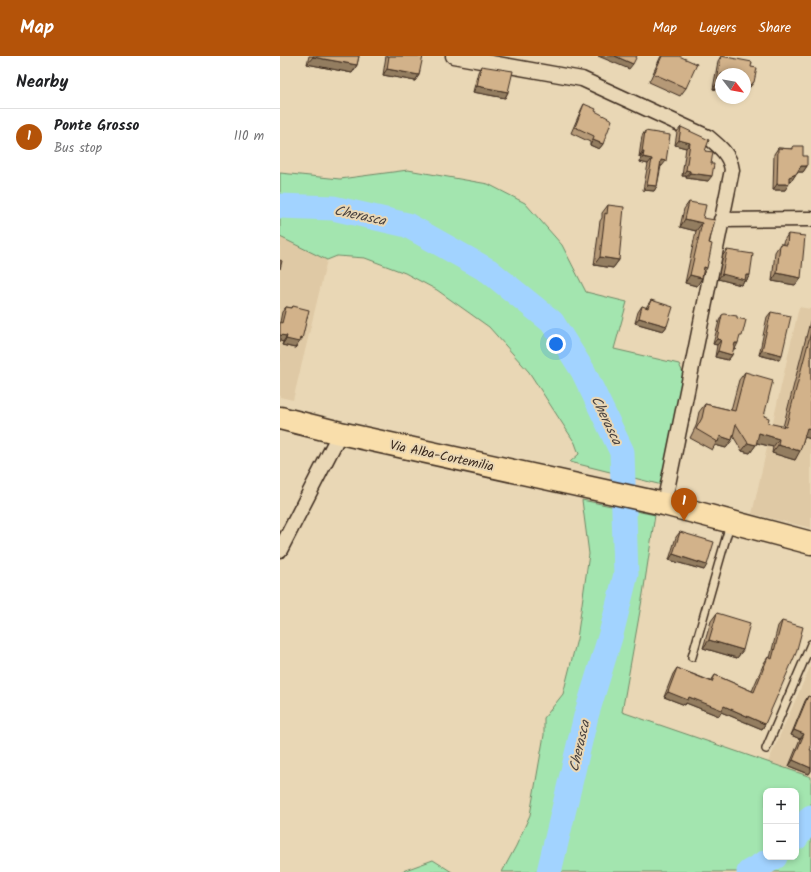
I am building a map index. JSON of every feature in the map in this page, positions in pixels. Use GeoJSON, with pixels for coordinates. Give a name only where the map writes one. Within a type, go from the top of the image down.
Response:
{"type":"FeatureCollection","features":[{"type":"Feature","properties":{"kind":"main road","name":"Via Alba-Cortemilia"},"geometry":{"type":"LineString","coordinates":[[280,418],[340,433],[661,503],[811,543]]}},
{"type":"Feature","properties":{"kind":"street"},"geometry":{"type":"LineString","coordinates":[[453,56],[582,79],[708,137],[722,149],[731,160],[732,170],[661,503]]}},
{"type":"Feature","properties":{"kind":"street"},"geometry":{"type":"LineString","coordinates":[[721,220],[811,219]]}},
{"type":"Feature","properties":{"kind":"street"},"geometry":{"type":"LineString","coordinates":[[280,550],[340,433]]}},
{"type":"Feature","properties":{"kind":"lane"},"geometry":{"type":"LineString","coordinates":[[692,657],[730,522]]}},
{"type":"Feature","properties":{"kind":"lane"},"geometry":{"type":"LineString","coordinates":[[766,749],[811,644]]}},
{"type":"Feature","properties":{"kind":"shaded area"},"geometry":{"type":"Polygon","coordinates":[[[280,236],[303,246],[327,260],[293,400],[280,397],[280,236]]]}},
{"type":"Feature","properties":{"kind":"shaded area"},"geometry":{"type":"Polygon","coordinates":[[[799,307],[811,309],[811,528],[752,514],[799,307]]]}},
{"type":"Feature","properties":{"kind":"shaded area"},"geometry":{"type":"Polygon","coordinates":[[[811,665],[811,777],[768,762],[811,665]]]}},
{"type":"Feature","properties":{"kind":"green space"},"geometry":{"type":"Polygon","coordinates":[[[408,170],[488,184],[525,203],[562,245],[586,292],[627,302],[614,349],[679,364],[684,375],[662,485],[570,462],[579,454],[575,443],[529,372],[489,327],[437,290],[405,273],[365,258],[337,256],[327,260],[280,237],[280,173],[340,179],[408,170]]]}},
{"type":"Feature","properties":{"kind":"green space"},"geometry":{"type":"Polygon","coordinates":[[[582,500],[655,515],[643,594],[622,712],[811,777],[811,872],[502,872],[530,815],[544,735],[544,718],[563,694],[577,639],[589,554],[582,500]]]}},
{"type":"Feature","properties":{"kind":"green space"},"geometry":{"type":"Polygon","coordinates":[[[433,860],[452,872],[400,872],[433,860]]]}},
{"type":"Feature","properties":{"kind":"building"},"geometry":{"type":"Polygon","coordinates":[[[313,56],[359,56],[357,65],[313,56]]]}},
{"type":"Feature","properties":{"kind":"building"},"geometry":{"type":"Polygon","coordinates":[[[389,56],[423,56],[419,75],[387,69],[389,56]]]}},
{"type":"Feature","properties":{"kind":"building"},"geometry":{"type":"Polygon","coordinates":[[[615,56],[637,56],[633,64],[615,56]]]}},
{"type":"Feature","properties":{"kind":"building"},"geometry":{"type":"Polygon","coordinates":[[[662,56],[679,56],[697,64],[686,88],[654,74],[662,56]]]}},
{"type":"Feature","properties":{"kind":"building"},"geometry":{"type":"Polygon","coordinates":[[[721,56],[752,62],[751,67],[757,68],[754,82],[751,84],[751,68],[719,68],[721,56]]]}},
{"type":"Feature","properties":{"kind":"building"},"geometry":{"type":"Polygon","coordinates":[[[481,66],[513,71],[508,92],[477,86],[481,66]]]}},
{"type":"Feature","properties":{"kind":"building"},"geometry":{"type":"Polygon","coordinates":[[[584,104],[596,109],[595,111],[612,120],[603,144],[593,140],[594,136],[575,127],[584,104]]]}},
{"type":"Feature","properties":{"kind":"building"},"geometry":{"type":"Polygon","coordinates":[[[681,127],[709,140],[705,151],[713,152],[711,164],[714,164],[712,176],[690,173],[690,171],[686,170],[690,143],[679,140],[681,127]]]}},
{"type":"Feature","properties":{"kind":"building"},"geometry":{"type":"Polygon","coordinates":[[[645,131],[670,135],[666,161],[661,160],[657,186],[647,185],[652,159],[643,157],[644,152],[642,152],[645,131]]]}},
{"type":"Feature","properties":{"kind":"building"},"geometry":{"type":"Polygon","coordinates":[[[793,146],[803,146],[803,156],[807,156],[807,166],[801,166],[796,174],[789,177],[789,184],[777,184],[778,148],[793,149],[793,146]]]}},
{"type":"Feature","properties":{"kind":"building"},"geometry":{"type":"Polygon","coordinates":[[[689,202],[706,205],[703,218],[715,220],[709,243],[712,244],[707,268],[704,267],[702,278],[690,275],[702,223],[685,219],[689,202]]]}},
{"type":"Feature","properties":{"kind":"building"},"geometry":{"type":"Polygon","coordinates":[[[608,205],[624,207],[619,260],[600,257],[605,213],[607,214],[608,205]]]}},
{"type":"Feature","properties":{"kind":"building"},"geometry":{"type":"Polygon","coordinates":[[[788,234],[805,236],[801,278],[777,273],[780,244],[787,245],[788,234]]]}},
{"type":"Feature","properties":{"kind":"building"},"geometry":{"type":"Polygon","coordinates":[[[727,250],[753,254],[750,275],[746,275],[745,280],[722,274],[727,250]]]}},
{"type":"Feature","properties":{"kind":"building"},"geometry":{"type":"Polygon","coordinates":[[[651,300],[673,307],[667,326],[639,318],[642,306],[648,308],[651,300]]]}},
{"type":"Feature","properties":{"kind":"building"},"geometry":{"type":"Polygon","coordinates":[[[293,306],[309,310],[302,339],[300,338],[299,342],[286,339],[287,336],[280,335],[280,322],[282,323],[286,307],[292,308],[293,306]]]}},
{"type":"Feature","properties":{"kind":"building"},"geometry":{"type":"Polygon","coordinates":[[[771,312],[791,316],[782,355],[762,350],[771,312]]]}},
{"type":"Feature","properties":{"kind":"building"},"geometry":{"type":"Polygon","coordinates":[[[722,315],[737,316],[737,318],[746,320],[742,336],[740,336],[738,343],[735,343],[732,355],[718,351],[721,340],[717,339],[722,315]]]}},
{"type":"Feature","properties":{"kind":"building"},"geometry":{"type":"Polygon","coordinates":[[[811,332],[811,429],[807,428],[800,451],[778,445],[779,439],[759,433],[756,445],[748,443],[736,424],[732,440],[720,436],[718,442],[696,429],[702,418],[705,404],[735,411],[745,372],[773,380],[764,416],[769,418],[768,423],[786,427],[811,332]]]}},
{"type":"Feature","properties":{"kind":"building"},"geometry":{"type":"Polygon","coordinates":[[[680,532],[714,542],[707,565],[673,554],[680,532]]]}},
{"type":"Feature","properties":{"kind":"building"},"geometry":{"type":"Polygon","coordinates":[[[717,613],[750,623],[743,650],[709,640],[717,613]]]}},
{"type":"Feature","properties":{"kind":"building"},"geometry":{"type":"Polygon","coordinates":[[[782,621],[803,627],[796,653],[765,724],[724,706],[722,710],[689,697],[688,700],[668,692],[677,668],[712,682],[715,675],[754,692],[768,657],[772,659],[782,621]]]}},
{"type":"Feature","properties":{"kind":"building"},"geometry":{"type":"Polygon","coordinates":[[[808,696],[811,697],[811,768],[793,760],[804,734],[794,730],[808,696]]]}},
{"type":"Feature","properties":{"kind":"waterway","name":"Cherasca"},"geometry":{"type":"LineString","coordinates":[[280,206],[333,208],[407,225],[489,271],[552,322],[583,371],[622,452],[626,574],[611,634],[586,716],[549,872]]}},
{"type":"Feature","properties":{"kind":"waterway","name":"Cherasca"},"geometry":{"type":"LineString","coordinates":[[799,834],[811,817]]}},
{"type":"Feature","properties":{"kind":"waterway","name":"Cherasca"},"geometry":{"type":"LineString","coordinates":[[749,872],[770,860]]}},
{"type":"Feature","properties":{"kind":"place","name":"Ponte Grosso"},"geometry":{"type":"Point","coordinates":[684,521]}}]}
